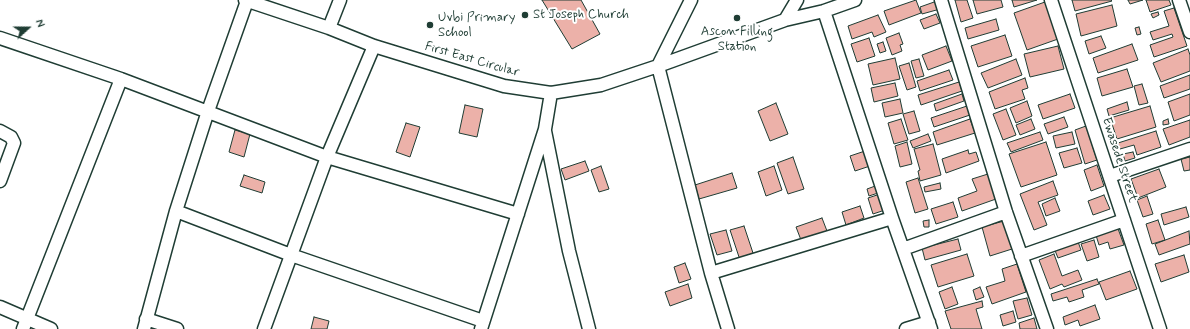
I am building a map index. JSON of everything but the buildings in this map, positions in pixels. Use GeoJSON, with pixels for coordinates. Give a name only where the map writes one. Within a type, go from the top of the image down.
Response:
{"type":"FeatureCollection","features":[{"type":"Feature","properties":{"kind":"street"},"geometry":{"type":"LineString","coordinates":[[177,329],[145,324],[176,211],[246,0]]}},
{"type":"Feature","properties":{"kind":"street","name":"First East Circular"},"geometry":{"type":"LineString","coordinates":[[246,0],[329,28],[374,46],[504,86],[551,93],[600,85],[658,66],[785,20],[824,11],[855,0]]}},
{"type":"Feature","properties":{"kind":"street"},"geometry":{"type":"LineString","coordinates":[[329,28],[340,0]]}},
{"type":"Feature","properties":{"kind":"street"},"geometry":{"type":"LineString","coordinates":[[691,0],[658,66],[711,273],[728,329]]}},
{"type":"Feature","properties":{"kind":"street"},"geometry":{"type":"LineString","coordinates":[[785,20],[797,0]]}},
{"type":"Feature","properties":{"kind":"street"},"geometry":{"type":"LineString","coordinates":[[941,0],[1006,212],[1047,329]]}},
{"type":"Feature","properties":{"kind":"street","name":"Ewasede Street"},"geometry":{"type":"LineString","coordinates":[[1051,0],[1160,329]]}},
{"type":"Feature","properties":{"kind":"street"},"geometry":{"type":"LineString","coordinates":[[1179,0],[1190,32]]}},
{"type":"Feature","properties":{"kind":"street"},"geometry":{"type":"LineString","coordinates":[[824,11],[892,218],[930,326],[906,329]]}},
{"type":"Feature","properties":{"kind":"street"},"geometry":{"type":"LineString","coordinates":[[0,38],[121,79],[327,157],[518,214]]}},
{"type":"Feature","properties":{"kind":"street"},"geometry":{"type":"LineString","coordinates":[[264,329],[327,157],[374,46]]}},
{"type":"Feature","properties":{"kind":"street"},"geometry":{"type":"LineString","coordinates":[[24,324],[121,79]]}},
{"type":"Feature","properties":{"kind":"street"},"geometry":{"type":"LineString","coordinates":[[176,211],[482,325],[545,129],[551,93]]}},
{"type":"Feature","properties":{"kind":"street"},"geometry":{"type":"LineString","coordinates":[[545,129],[569,251],[589,329]]}},
{"type":"Feature","properties":{"kind":"street"},"geometry":{"type":"LineString","coordinates":[[0,131],[11,137],[14,143],[0,181]]}},
{"type":"Feature","properties":{"kind":"street"},"geometry":{"type":"LineString","coordinates":[[1110,176],[1190,149]]}},
{"type":"Feature","properties":{"kind":"street"},"geometry":{"type":"LineString","coordinates":[[903,249],[1006,212]]}},
{"type":"Feature","properties":{"kind":"street"},"geometry":{"type":"LineString","coordinates":[[711,273],[892,218]]}},
{"type":"Feature","properties":{"kind":"street"},"geometry":{"type":"LineString","coordinates":[[1021,256],[1124,220]]}},
{"type":"Feature","properties":{"kind":"street"},"geometry":{"type":"LineString","coordinates":[[0,307],[24,324],[50,329]]}},
{"type":"Feature","properties":{"kind":"place","name":"St Joseph Church"},"geometry":{"type":"Point","coordinates":[525,15]}},
{"type":"Feature","properties":{"kind":"place","name":"Ascon Filling Station"},"geometry":{"type":"Point","coordinates":[737,18]}},
{"type":"Feature","properties":{"kind":"place","name":"Uvbi Primary School"},"geometry":{"type":"Point","coordinates":[430,25]}}]}
